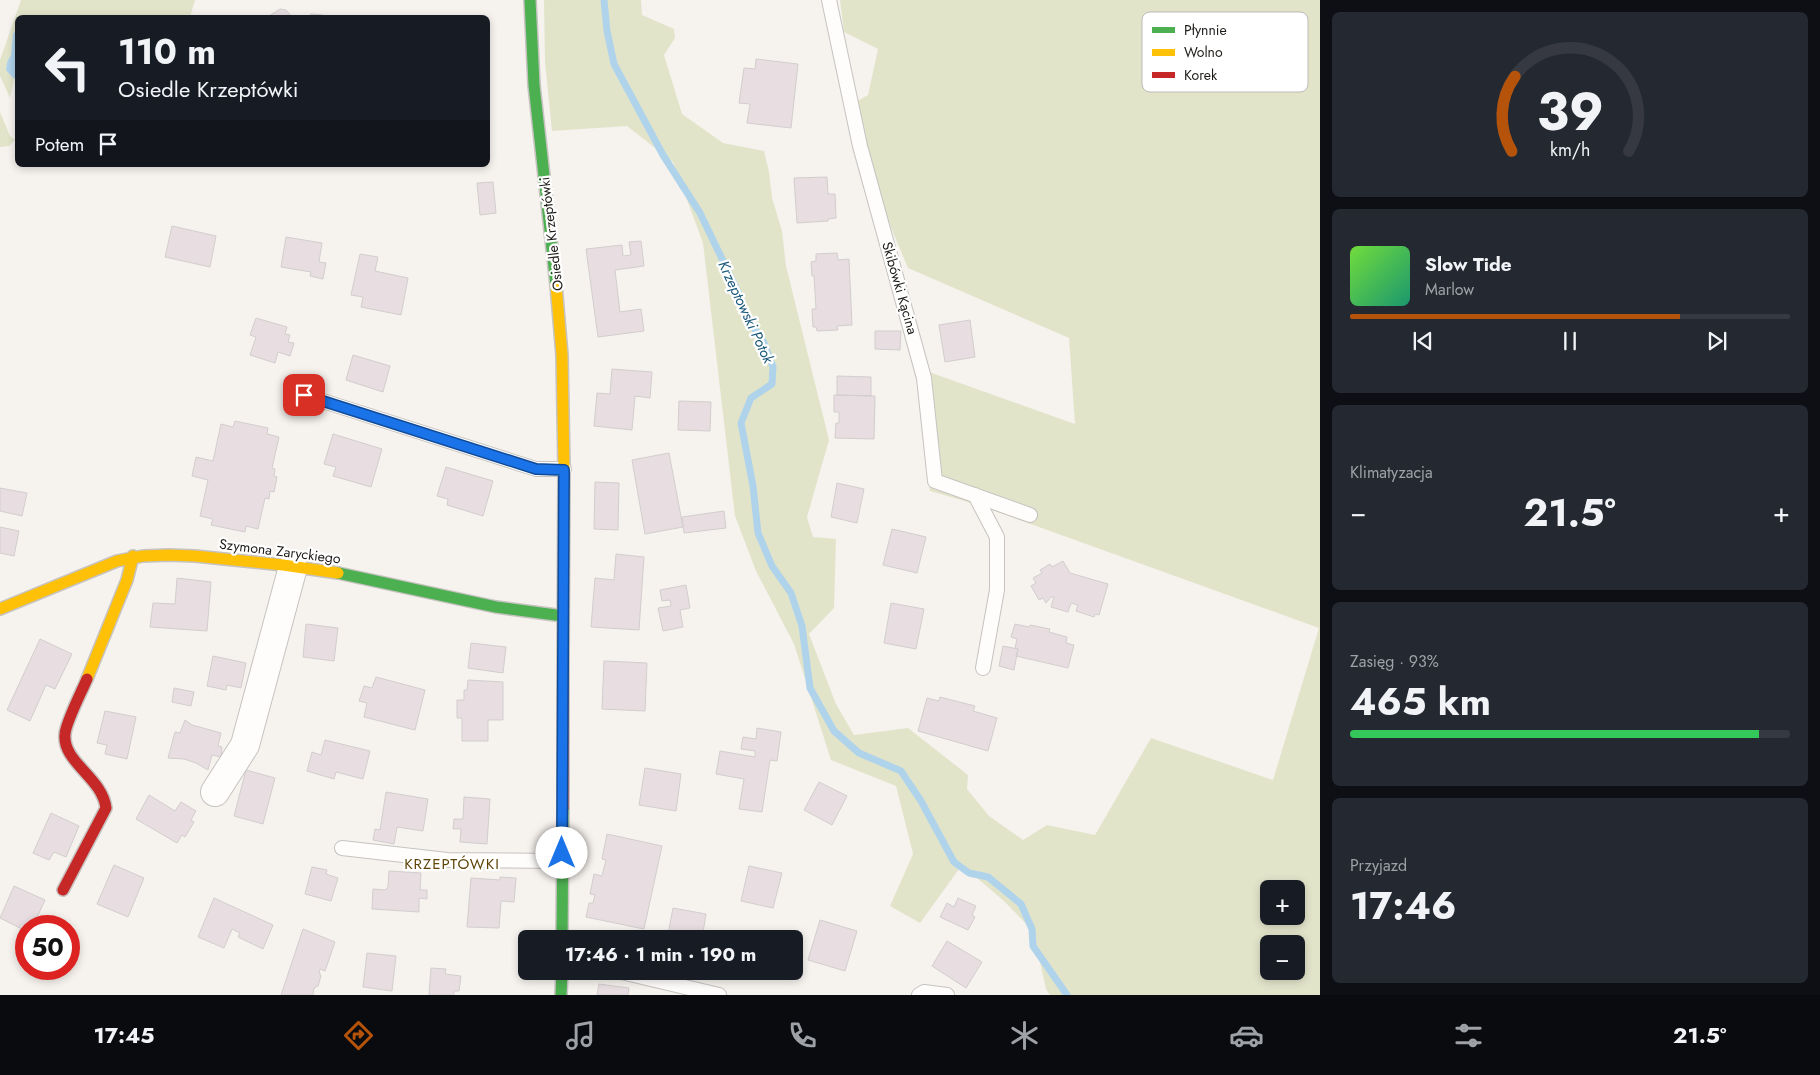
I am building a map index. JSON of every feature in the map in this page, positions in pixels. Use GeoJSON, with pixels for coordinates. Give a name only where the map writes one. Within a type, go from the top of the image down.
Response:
{"type":"FeatureCollection","features":[{"type":"Feature","properties":{"kind":"main road","name":"Osiedle Krzeptówki"},"geometry":{"type":"LineString","coordinates":[[530,0],[531,58],[537,123],[560,309],[563,394],[562,930]]}},
{"type":"Feature","properties":{"kind":"main road","name":"Szymona Zaryckiego"},"geometry":{"type":"LineString","coordinates":[[0,609],[133,556],[162,554],[293,566],[373,580],[530,614],[563,616]]}},
{"type":"Feature","properties":{"kind":"main road"},"geometry":{"type":"LineString","coordinates":[[63,890],[106,808],[106,801],[100,789],[67,750],[65,733],[127,580],[133,556]]}},
{"type":"Feature","properties":{"kind":"main road"},"geometry":{"type":"LineString","coordinates":[[561,995],[562,980]]}},
{"type":"Feature","properties":{"kind":"street"},"geometry":{"type":"LineString","coordinates":[[215,792],[245,746],[293,566]]}},
{"type":"Feature","properties":{"kind":"lane","name":"Skibówki Kącina"},"geometry":{"type":"LineString","coordinates":[[829,0],[860,146],[924,378],[935,481],[1030,515]]}},
{"type":"Feature","properties":{"kind":"lane"},"geometry":{"type":"LineString","coordinates":[[304,395],[536,469],[564,470]]}},
{"type":"Feature","properties":{"kind":"lane"},"geometry":{"type":"LineString","coordinates":[[975,495],[997,537],[997,590],[983,668]]}},
{"type":"Feature","properties":{"kind":"lane"},"geometry":{"type":"LineString","coordinates":[[342,848],[446,860],[562,861]]}},
{"type":"Feature","properties":{"kind":"lane"},"geometry":{"type":"LineString","coordinates":[[655,980],[719,995]]}},
{"type":"Feature","properties":{"kind":"lane"},"geometry":{"type":"LineString","coordinates":[[919,995],[924,992],[947,995]]}},
{"type":"Feature","properties":{"kind":"green space"},"geometry":{"type":"Polygon","coordinates":[[[21,0],[195,0],[191,15],[16,15],[21,0]]]}},
{"type":"Feature","properties":{"kind":"green space"},"geometry":{"type":"Polygon","coordinates":[[[544,0],[641,0],[642,15],[674,29],[675,38],[664,55],[682,114],[723,143],[764,151],[772,198],[782,231],[786,266],[829,440],[807,517],[813,537],[836,539],[834,608],[809,634],[836,704],[854,735],[908,728],[968,775],[967,789],[989,816],[1023,840],[1047,825],[1095,835],[1151,738],[1273,780],[1319,628],[978,505],[930,491],[915,367],[1075,424],[1069,338],[908,268],[880,201],[856,102],[868,95],[878,49],[844,32],[840,0],[1320,0],[1320,995],[1050,995],[1046,989],[1033,931],[1005,902],[962,865],[920,923],[890,906],[913,854],[896,786],[831,760],[794,644],[756,571],[735,516],[703,243],[673,162],[627,126],[552,131],[545,62],[544,0]]]}},
{"type":"Feature","properties":{"kind":"green space"},"geometry":{"type":"Polygon","coordinates":[[[15,17],[15,32],[13,34],[11,55],[7,62],[11,76],[14,79],[10,98],[0,76],[0,60],[15,17]]]}},
{"type":"Feature","properties":{"kind":"green space"},"geometry":{"type":"Polygon","coordinates":[[[0,112],[10,136],[15,140],[9,146],[0,147],[0,112]]]}},
{"type":"Feature","properties":{"kind":"water"},"geometry":{"type":"Polygon","coordinates":[[[15,31],[14,79],[6,70],[7,62],[11,55],[13,34],[15,31]]]}},
{"type":"Feature","properties":{"kind":"building"},"geometry":{"type":"Polygon","coordinates":[[[280,9],[286,10],[290,15],[271,15],[280,9]]]}},
{"type":"Feature","properties":{"kind":"building"},"geometry":{"type":"Polygon","coordinates":[[[756,59],[798,64],[791,128],[747,123],[750,104],[739,103],[744,68],[755,69],[756,59]]]}},
{"type":"Feature","properties":{"kind":"building"},"geometry":{"type":"Polygon","coordinates":[[[827,177],[828,194],[835,194],[836,218],[828,219],[828,221],[797,223],[794,178],[827,177]]]}},
{"type":"Feature","properties":{"kind":"building"},"geometry":{"type":"Polygon","coordinates":[[[493,182],[496,213],[480,215],[477,183],[493,182]]]}},
{"type":"Feature","properties":{"kind":"building"},"geometry":{"type":"Polygon","coordinates":[[[172,226],[216,236],[210,267],[165,257],[172,226]]]}},
{"type":"Feature","properties":{"kind":"building"},"geometry":{"type":"Polygon","coordinates":[[[286,237],[322,243],[319,262],[326,263],[323,279],[310,276],[311,272],[281,267],[286,237]]]}},
{"type":"Feature","properties":{"kind":"building"},"geometry":{"type":"Polygon","coordinates":[[[641,241],[644,266],[615,270],[620,312],[641,309],[644,331],[598,337],[586,249],[622,245],[623,256],[631,255],[629,242],[641,241]]]}},
{"type":"Feature","properties":{"kind":"building"},"geometry":{"type":"Polygon","coordinates":[[[837,253],[838,260],[849,259],[852,325],[837,326],[838,330],[817,331],[816,327],[813,327],[812,309],[816,309],[814,276],[812,276],[811,262],[816,261],[816,254],[837,253]]]}},
{"type":"Feature","properties":{"kind":"building"},"geometry":{"type":"Polygon","coordinates":[[[360,254],[378,257],[375,271],[408,278],[401,315],[361,307],[363,297],[351,295],[360,254]]]}},
{"type":"Feature","properties":{"kind":"building"},"geometry":{"type":"Polygon","coordinates":[[[256,318],[287,327],[285,334],[290,335],[288,342],[294,343],[290,356],[278,352],[275,363],[250,355],[256,337],[250,335],[256,318]]]}},
{"type":"Feature","properties":{"kind":"building"},"geometry":{"type":"Polygon","coordinates":[[[970,320],[975,357],[945,362],[939,325],[970,320]]]}},
{"type":"Feature","properties":{"kind":"building"},"geometry":{"type":"Polygon","coordinates":[[[875,331],[901,331],[900,350],[875,349],[875,331]]]}},
{"type":"Feature","properties":{"kind":"building"},"geometry":{"type":"Polygon","coordinates":[[[353,355],[390,366],[383,392],[346,380],[353,355]]]}},
{"type":"Feature","properties":{"kind":"building"},"geometry":{"type":"Polygon","coordinates":[[[612,369],[652,372],[650,398],[635,396],[632,430],[594,426],[597,393],[610,394],[612,369]]]}},
{"type":"Feature","properties":{"kind":"building"},"geometry":{"type":"Polygon","coordinates":[[[837,376],[871,377],[871,396],[837,395],[837,376]]]}},
{"type":"Feature","properties":{"kind":"building"},"geometry":{"type":"Polygon","coordinates":[[[834,395],[875,396],[874,439],[835,438],[836,423],[839,423],[839,412],[834,412],[834,395]]]}},
{"type":"Feature","properties":{"kind":"building"},"geometry":{"type":"Polygon","coordinates":[[[679,401],[711,402],[710,431],[678,430],[679,401]]]}},
{"type":"Feature","properties":{"kind":"building"},"geometry":{"type":"Polygon","coordinates":[[[235,421],[268,428],[267,434],[279,437],[272,468],[275,469],[274,476],[277,477],[274,492],[270,491],[269,499],[265,498],[258,529],[246,526],[245,532],[211,525],[213,519],[200,516],[208,480],[192,476],[196,457],[213,461],[221,424],[233,427],[235,421]]]}},
{"type":"Feature","properties":{"kind":"building"},"geometry":{"type":"Polygon","coordinates":[[[333,434],[382,449],[371,487],[333,476],[336,467],[324,464],[333,434]]]}},
{"type":"Feature","properties":{"kind":"building"},"geometry":{"type":"Polygon","coordinates":[[[669,453],[683,527],[645,534],[632,460],[669,453]]]}},
{"type":"Feature","properties":{"kind":"building"},"geometry":{"type":"Polygon","coordinates":[[[446,467],[493,481],[483,516],[447,505],[448,499],[437,496],[446,467]]]}},
{"type":"Feature","properties":{"kind":"building"},"geometry":{"type":"Polygon","coordinates":[[[595,482],[619,483],[618,530],[594,529],[595,482]]]}},
{"type":"Feature","properties":{"kind":"building"},"geometry":{"type":"Polygon","coordinates":[[[837,483],[864,489],[857,523],[831,517],[837,483]]]}},
{"type":"Feature","properties":{"kind":"building"},"geometry":{"type":"Polygon","coordinates":[[[0,488],[27,493],[22,516],[0,511],[0,488]]]}},
{"type":"Feature","properties":{"kind":"building"},"geometry":{"type":"Polygon","coordinates":[[[724,511],[726,528],[684,533],[682,517],[724,511]]]}},
{"type":"Feature","properties":{"kind":"building"},"geometry":{"type":"Polygon","coordinates":[[[0,527],[19,531],[14,556],[0,553],[0,527]]]}},
{"type":"Feature","properties":{"kind":"building"},"geometry":{"type":"Polygon","coordinates":[[[892,529],[926,537],[917,573],[883,565],[892,529]]]}},
{"type":"Feature","properties":{"kind":"building"},"geometry":{"type":"Polygon","coordinates":[[[616,554],[644,557],[639,630],[591,627],[595,578],[614,580],[616,554]]]}},
{"type":"Feature","properties":{"kind":"building"},"geometry":{"type":"Polygon","coordinates":[[[1063,561],[1070,573],[1108,584],[1099,615],[1095,614],[1094,617],[1076,611],[1078,605],[1071,603],[1068,612],[1051,607],[1054,597],[1051,597],[1046,603],[1043,598],[1039,600],[1031,586],[1036,583],[1033,578],[1042,573],[1040,570],[1050,564],[1052,567],[1063,561]]]}},
{"type":"Feature","properties":{"kind":"building"},"geometry":{"type":"Polygon","coordinates":[[[177,578],[211,582],[207,631],[150,627],[153,603],[175,604],[177,578]]]}},
{"type":"Feature","properties":{"kind":"building"},"geometry":{"type":"Polygon","coordinates":[[[686,585],[690,608],[680,610],[683,627],[663,631],[658,608],[671,606],[670,600],[662,601],[660,590],[686,585]]]}},
{"type":"Feature","properties":{"kind":"building"},"geometry":{"type":"Polygon","coordinates":[[[891,603],[924,609],[916,649],[884,643],[891,603]]]}},
{"type":"Feature","properties":{"kind":"building"},"geometry":{"type":"Polygon","coordinates":[[[306,624],[338,628],[334,661],[303,657],[306,624]]]}},
{"type":"Feature","properties":{"kind":"building"},"geometry":{"type":"Polygon","coordinates":[[[1015,624],[1050,629],[1049,632],[1067,637],[1066,643],[1074,645],[1068,668],[1016,656],[1018,649],[1015,648],[1017,639],[1011,637],[1015,624]]]}},
{"type":"Feature","properties":{"kind":"building"},"geometry":{"type":"Polygon","coordinates":[[[40,639],[72,654],[55,689],[46,685],[30,721],[7,710],[40,639]]]}},
{"type":"Feature","properties":{"kind":"building"},"geometry":{"type":"Polygon","coordinates":[[[471,643],[506,647],[503,673],[468,668],[471,643]]]}},
{"type":"Feature","properties":{"kind":"building"},"geometry":{"type":"Polygon","coordinates":[[[1003,646],[1018,649],[1014,670],[999,666],[1003,646]]]}},
{"type":"Feature","properties":{"kind":"building"},"geometry":{"type":"Polygon","coordinates":[[[213,656],[246,663],[241,688],[227,685],[226,690],[207,686],[213,656]]]}},
{"type":"Feature","properties":{"kind":"building"},"geometry":{"type":"Polygon","coordinates":[[[604,661],[647,663],[645,711],[602,709],[604,661]]]}},
{"type":"Feature","properties":{"kind":"building"},"geometry":{"type":"Polygon","coordinates":[[[376,677],[425,690],[415,730],[364,717],[367,703],[359,701],[364,686],[372,688],[376,677]]]}},
{"type":"Feature","properties":{"kind":"building"},"geometry":{"type":"Polygon","coordinates":[[[468,680],[503,682],[503,720],[488,720],[488,741],[462,741],[462,718],[457,718],[457,700],[464,700],[464,690],[467,690],[468,680]]]}},
{"type":"Feature","properties":{"kind":"building"},"geometry":{"type":"Polygon","coordinates":[[[174,688],[194,692],[191,706],[172,702],[174,688]]]}},
{"type":"Feature","properties":{"kind":"building"},"geometry":{"type":"Polygon","coordinates":[[[940,697],[975,706],[973,711],[997,718],[988,751],[918,731],[927,698],[939,701],[940,697]]]}},
{"type":"Feature","properties":{"kind":"building"},"geometry":{"type":"Polygon","coordinates":[[[105,711],[136,717],[127,759],[105,754],[107,745],[97,743],[105,711]]]}},
{"type":"Feature","properties":{"kind":"building"},"geometry":{"type":"Polygon","coordinates":[[[185,720],[192,725],[221,733],[218,746],[222,747],[221,757],[212,755],[208,770],[184,759],[168,758],[175,732],[180,733],[185,720]]]}},
{"type":"Feature","properties":{"kind":"building"},"geometry":{"type":"Polygon","coordinates":[[[757,728],[781,732],[777,761],[770,760],[762,812],[739,809],[744,779],[716,774],[720,751],[755,757],[755,751],[741,749],[743,737],[756,739],[757,728]]]}},
{"type":"Feature","properties":{"kind":"building"},"geometry":{"type":"Polygon","coordinates":[[[325,740],[370,751],[363,779],[336,772],[334,779],[307,771],[312,752],[321,755],[325,740]]]}},
{"type":"Feature","properties":{"kind":"building"},"geometry":{"type":"Polygon","coordinates":[[[645,768],[681,774],[676,811],[639,805],[645,768]]]}},
{"type":"Feature","properties":{"kind":"building"},"geometry":{"type":"Polygon","coordinates":[[[246,770],[275,778],[263,824],[234,816],[246,770]]]}},
{"type":"Feature","properties":{"kind":"building"},"geometry":{"type":"Polygon","coordinates":[[[819,782],[847,796],[832,825],[804,810],[819,782]]]}},
{"type":"Feature","properties":{"kind":"building"},"geometry":{"type":"Polygon","coordinates":[[[386,792],[428,799],[423,831],[397,827],[394,844],[373,840],[375,829],[380,830],[386,792]]]}},
{"type":"Feature","properties":{"kind":"building"},"geometry":{"type":"Polygon","coordinates":[[[149,795],[175,811],[181,802],[196,811],[191,820],[194,822],[185,837],[182,835],[177,843],[136,819],[149,795]]]}},
{"type":"Feature","properties":{"kind":"building"},"geometry":{"type":"Polygon","coordinates":[[[464,797],[490,799],[487,844],[460,842],[461,829],[453,829],[454,819],[463,819],[464,797]]]}},
{"type":"Feature","properties":{"kind":"building"},"geometry":{"type":"Polygon","coordinates":[[[51,813],[79,826],[66,857],[54,852],[49,860],[33,853],[51,813]]]}},
{"type":"Feature","properties":{"kind":"building"},"geometry":{"type":"Polygon","coordinates":[[[607,834],[662,846],[644,929],[586,917],[589,903],[593,903],[595,895],[590,894],[594,874],[602,876],[606,860],[602,859],[607,834]]]}},
{"type":"Feature","properties":{"kind":"building"},"geometry":{"type":"Polygon","coordinates":[[[114,865],[144,878],[128,917],[97,904],[114,865]]]}},
{"type":"Feature","properties":{"kind":"building"},"geometry":{"type":"Polygon","coordinates":[[[749,866],[782,873],[773,908],[741,901],[749,866]]]}},
{"type":"Feature","properties":{"kind":"building"},"geometry":{"type":"Polygon","coordinates":[[[312,867],[327,870],[326,874],[338,878],[331,901],[305,894],[312,867]]]}},
{"type":"Feature","properties":{"kind":"building"},"geometry":{"type":"Polygon","coordinates":[[[389,871],[421,873],[420,890],[427,890],[427,899],[419,898],[419,912],[372,909],[373,889],[385,890],[388,887],[389,871]]]}},
{"type":"Feature","properties":{"kind":"building"},"geometry":{"type":"Polygon","coordinates":[[[500,877],[516,878],[514,902],[501,901],[499,928],[467,927],[471,878],[500,880],[500,877]]]}},
{"type":"Feature","properties":{"kind":"building"},"geometry":{"type":"Polygon","coordinates":[[[14,886],[45,900],[38,915],[15,915],[15,926],[0,918],[14,886]]]}},
{"type":"Feature","properties":{"kind":"building"},"geometry":{"type":"Polygon","coordinates":[[[214,898],[273,925],[263,949],[238,937],[240,933],[232,929],[224,948],[198,937],[214,898]]]}},
{"type":"Feature","properties":{"kind":"building"},"geometry":{"type":"Polygon","coordinates":[[[958,898],[976,906],[972,915],[975,917],[968,930],[940,917],[947,903],[954,907],[958,898]]]}},
{"type":"Feature","properties":{"kind":"building"},"geometry":{"type":"Polygon","coordinates":[[[673,908],[706,914],[703,930],[669,930],[673,908]]]}},
{"type":"Feature","properties":{"kind":"building"},"geometry":{"type":"Polygon","coordinates":[[[820,920],[857,931],[845,971],[808,960],[820,920]]]}},
{"type":"Feature","properties":{"kind":"building"},"geometry":{"type":"Polygon","coordinates":[[[303,929],[335,942],[325,971],[320,969],[321,976],[318,986],[314,988],[313,995],[281,995],[303,929]]]}},
{"type":"Feature","properties":{"kind":"building"},"geometry":{"type":"Polygon","coordinates":[[[947,941],[982,962],[966,988],[932,966],[947,941]]]}},
{"type":"Feature","properties":{"kind":"building"},"geometry":{"type":"Polygon","coordinates":[[[367,953],[396,956],[392,991],[363,987],[367,953]]]}},
{"type":"Feature","properties":{"kind":"building"},"geometry":{"type":"Polygon","coordinates":[[[431,968],[446,969],[445,974],[461,976],[459,991],[454,991],[454,995],[429,995],[431,968]]]}},
{"type":"Feature","properties":{"kind":"building"},"geometry":{"type":"Polygon","coordinates":[[[599,984],[629,988],[628,995],[597,995],[599,984]]]}},
{"type":"Feature","properties":{"kind":"waterway","name":"Krzeptowski Potok"},"geometry":{"type":"LineString","coordinates":[[604,0],[607,31],[614,64],[663,155],[700,213],[738,292],[749,320],[764,343],[773,367],[772,384],[751,398],[741,423],[753,486],[758,533],[772,566],[791,593],[802,626],[810,688],[834,731],[859,753],[901,771],[921,801],[954,862],[969,873],[988,877],[1021,904],[1032,929],[1033,946],[1067,995]]}},
{"type":"Feature","properties":{"kind":"traffic: fast"},"geometry":{"type":"LineString","coordinates":[[530,0],[534,85],[556,285]]}},
{"type":"Feature","properties":{"kind":"traffic: fast"},"geometry":{"type":"LineString","coordinates":[[338,573],[496,607],[563,616]]}},
{"type":"Feature","properties":{"kind":"traffic: fast"},"geometry":{"type":"LineString","coordinates":[[562,930],[563,808]]}},
{"type":"Feature","properties":{"kind":"traffic: fast"},"geometry":{"type":"LineString","coordinates":[[561,995],[562,980]]}},
{"type":"Feature","properties":{"kind":"traffic: slow"},"geometry":{"type":"LineString","coordinates":[[556,285],[562,355],[564,469],[563,657]]}},
{"type":"Feature","properties":{"kind":"traffic: slow"},"geometry":{"type":"LineString","coordinates":[[87,679],[127,580],[133,556]]}},
{"type":"Feature","properties":{"kind":"traffic: slow"},"geometry":{"type":"LineString","coordinates":[[0,609],[117,561],[143,556],[195,556],[338,573]]}},
{"type":"Feature","properties":{"kind":"traffic: jam"},"geometry":{"type":"LineString","coordinates":[[563,657],[563,808]]}},
{"type":"Feature","properties":{"kind":"traffic: jam"},"geometry":{"type":"LineString","coordinates":[[63,890],[106,808],[103,797],[97,787],[76,762],[66,744],[65,734],[68,722],[87,679]]}},
{"type":"Feature","properties":{"kind":"district","name":"KRZEPTÓWKI"},"geometry":{"type":"Point","coordinates":[452,864]}},
{"type":"Feature","properties":{"kind":"route"},"geometry":{"type":"LineString","coordinates":[[304,395],[536,469],[564,470],[562,853]]}}]}
